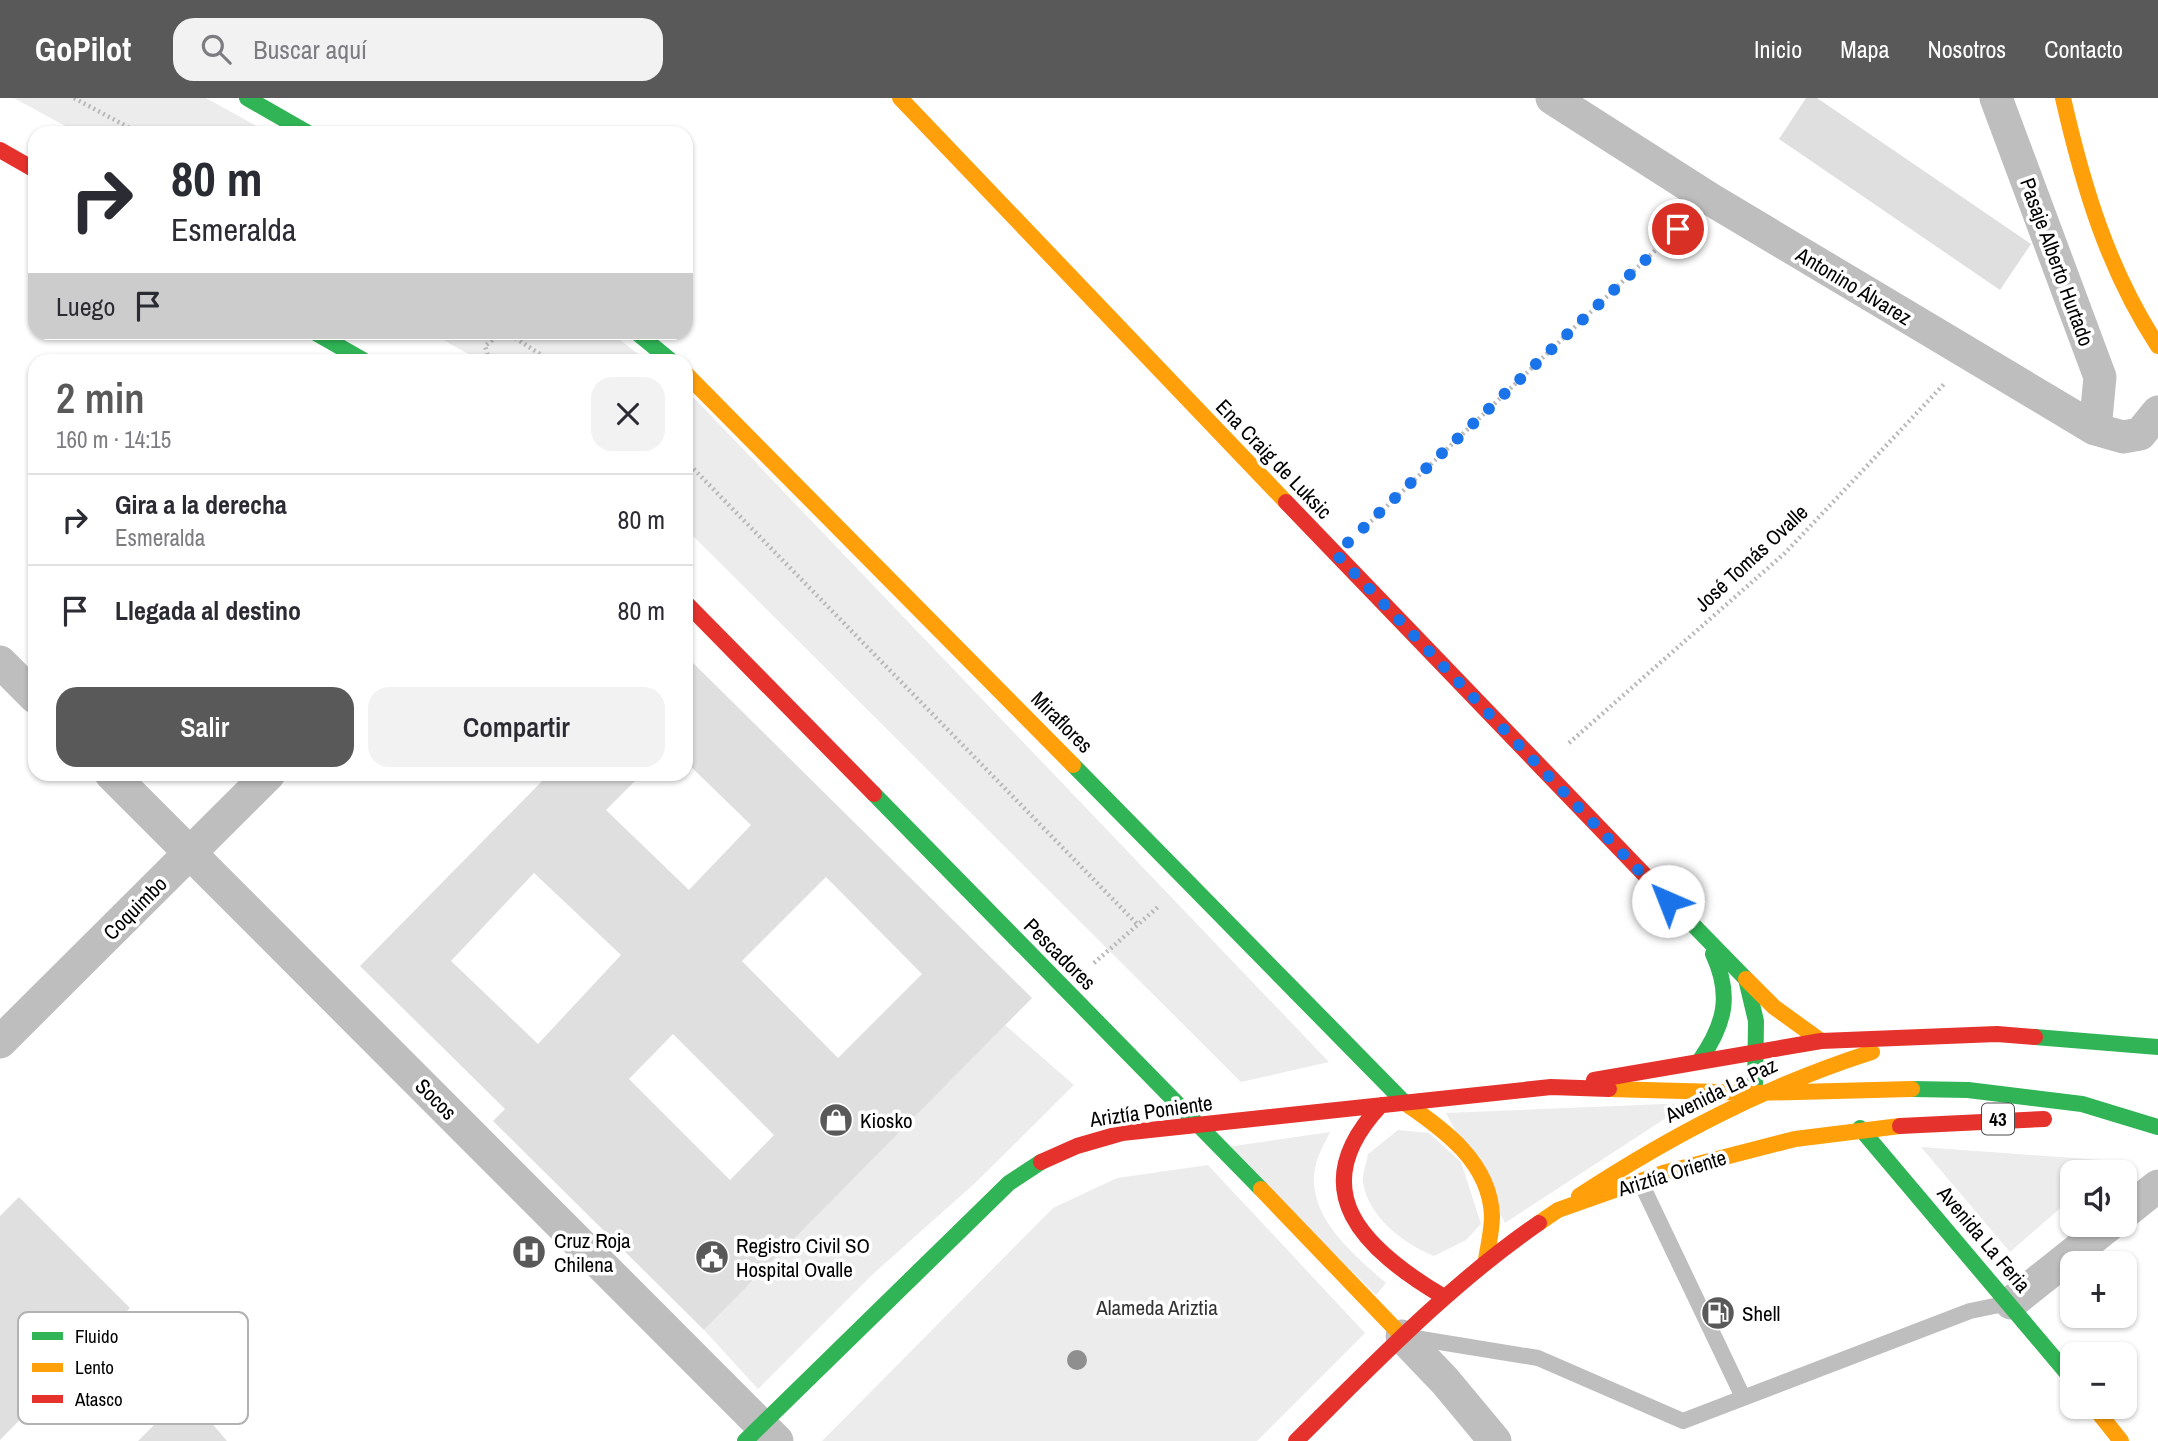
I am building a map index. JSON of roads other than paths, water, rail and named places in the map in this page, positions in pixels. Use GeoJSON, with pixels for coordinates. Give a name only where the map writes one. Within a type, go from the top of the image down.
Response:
{"type":"FeatureCollection","features":[{"type":"Feature","properties":{"kind":"main road"},"geometry":{"type":"LineString","coordinates":[[247,98],[296,126]]}},
{"type":"Feature","properties":{"kind":"main road","name":"Ena Craig de Luksic"},"geometry":{"type":"LineString","coordinates":[[900,98],[1540,768],[1746,979],[1756,1008],[1755,1093]]}},
{"type":"Feature","properties":{"kind":"main road"},"geometry":{"type":"LineString","coordinates":[[2063,98],[2075,150],[2107,251],[2140,321],[2158,346]]}},
{"type":"Feature","properties":{"kind":"main road"},"geometry":{"type":"LineString","coordinates":[[0,150],[28,166]]}},
{"type":"Feature","properties":{"kind":"main road"},"geometry":{"type":"LineString","coordinates":[[328,340],[352,354]]}},
{"type":"Feature","properties":{"kind":"main road"},"geometry":{"type":"LineString","coordinates":[[646,340],[663,354]]}},
{"type":"Feature","properties":{"kind":"main road","name":"Miraflores"},"geometry":{"type":"LineString","coordinates":[[693,380],[1405,1103]]}},
{"type":"Feature","properties":{"kind":"main road","name":"Pescadores"},"geometry":{"type":"LineString","coordinates":[[693,610],[1402,1336]]}},
{"type":"Feature","properties":{"kind":"main road","name":"Ena Craig de Luksic"},"geometry":{"type":"LineString","coordinates":[[1700,1060],[1716,1039],[1728,1007],[1722,972],[1705,939]]}},
{"type":"Feature","properties":{"kind":"main road"},"geometry":{"type":"LineString","coordinates":[[1746,979],[1774,1007],[1821,1041]]}},
{"type":"Feature","properties":{"kind":"main road","name":"Avenida La Paz"},"geometry":{"type":"LineString","coordinates":[[1551,1087],[1821,1041],[1997,1034],[2158,1047]]}},
{"type":"Feature","properties":{"kind":"main road","name":"Avenida La Paz"},"geometry":{"type":"LineString","coordinates":[[1558,1210],[1689,1125],[1755,1093],[1842,1061],[1917,1039]]}},
{"type":"Feature","properties":{"kind":"main road"},"geometry":{"type":"LineString","coordinates":[[1551,1087],[1755,1093],[1898,1087],[2013,1093],[2082,1104],[2136,1121]]}},
{"type":"Feature","properties":{"kind":"main road","name":"Ariztía Poniente"},"geometry":{"type":"LineString","coordinates":[[761,1436],[1028,1168],[1071,1146],[1095,1138],[1198,1125],[1551,1087]]}},
{"type":"Feature","properties":{"kind":"main road"},"geometry":{"type":"LineString","coordinates":[[1797,1091],[1848,1118]]}},
{"type":"Feature","properties":{"kind":"main road"},"geometry":{"type":"LineString","coordinates":[[1405,1103],[1433,1121],[1466,1153],[1481,1175],[1492,1214],[1486,1260]]}},
{"type":"Feature","properties":{"kind":"main road"},"geometry":{"type":"LineString","coordinates":[[1381,1105],[1353,1135],[1346,1155],[1343,1177],[1345,1200],[1354,1221],[1391,1264],[1444,1297]]}},
{"type":"Feature","properties":{"kind":"main road","name":"Ariztía Oriente"},"geometry":{"type":"LineString","coordinates":[[1296,1441],[1444,1297],[1486,1260],[1558,1210],[1640,1181],[1848,1118],[2136,1121]]}},
{"type":"Feature","properties":{"kind":"main road","name":"Avenida La Feria"},"geometry":{"type":"LineString","coordinates":[[1848,1118],[2011,1303],[2060,1364]]}},
{"type":"Feature","properties":{"kind":"main road","name":"43"},"geometry":{"type":"LineString","coordinates":[[2136,1121],[2158,1127]]}},
{"type":"Feature","properties":{"kind":"main road"},"geometry":{"type":"LineString","coordinates":[[2104,1419],[2121,1441]]}},
{"type":"Feature","properties":{"kind":"street","name":"Antonino Álvarez"},"geometry":{"type":"LineString","coordinates":[[1552,98],[1710,199],[2095,429],[2123,437],[2140,434],[2158,412]]}},
{"type":"Feature","properties":{"kind":"street","name":"Pasaje Alberto Hurtado"},"geometry":{"type":"LineString","coordinates":[[1996,98],[2100,377],[2095,429]]}},
{"type":"Feature","properties":{"kind":"street"},"geometry":{"type":"LineString","coordinates":[[0,662],[28,690]]}},
{"type":"Feature","properties":{"kind":"street","name":"Socos"},"geometry":{"type":"LineString","coordinates":[[118,781],[761,1436]]}},
{"type":"Feature","properties":{"kind":"street","name":"Coquimbo"},"geometry":{"type":"LineString","coordinates":[[0,1042],[261,781]]}},
{"type":"Feature","properties":{"kind":"street"},"geometry":{"type":"LineString","coordinates":[[2137,1203],[2158,1186]]}},
{"type":"Feature","properties":{"kind":"street"},"geometry":{"type":"LineString","coordinates":[[2011,1303],[2094,1237]]}},
{"type":"Feature","properties":{"kind":"street"},"geometry":{"type":"LineString","coordinates":[[1402,1336],[1445,1381],[1494,1441]]}},
{"type":"Feature","properties":{"kind":"lane"},"geometry":{"type":"LineString","coordinates":[[1640,1181],[1742,1395]]}},
{"type":"Feature","properties":{"kind":"lane"},"geometry":{"type":"LineString","coordinates":[[1402,1336],[1538,1358],[1683,1420],[1742,1395],[1970,1311],[2011,1303]]}},
{"type":"Feature","properties":{"kind":"place","name":"Kiosko"},"geometry":{"type":"Point","coordinates":[836,1120]}},
{"type":"Feature","properties":{"kind":"place","name":"Cruz Roja Chilena"},"geometry":{"type":"Point","coordinates":[529,1252]}},
{"type":"Feature","properties":{"kind":"place","name":"Registro Civil SO Hospital Ovalle"},"geometry":{"type":"Point","coordinates":[712,1257]}},
{"type":"Feature","properties":{"kind":"place","name":"Shell"},"geometry":{"type":"Point","coordinates":[1718,1313]}},
{"type":"Feature","properties":{"kind":"park label","name":"Alameda Ariztia"},"geometry":{"type":"Point","coordinates":[1157,1307]}}]}
